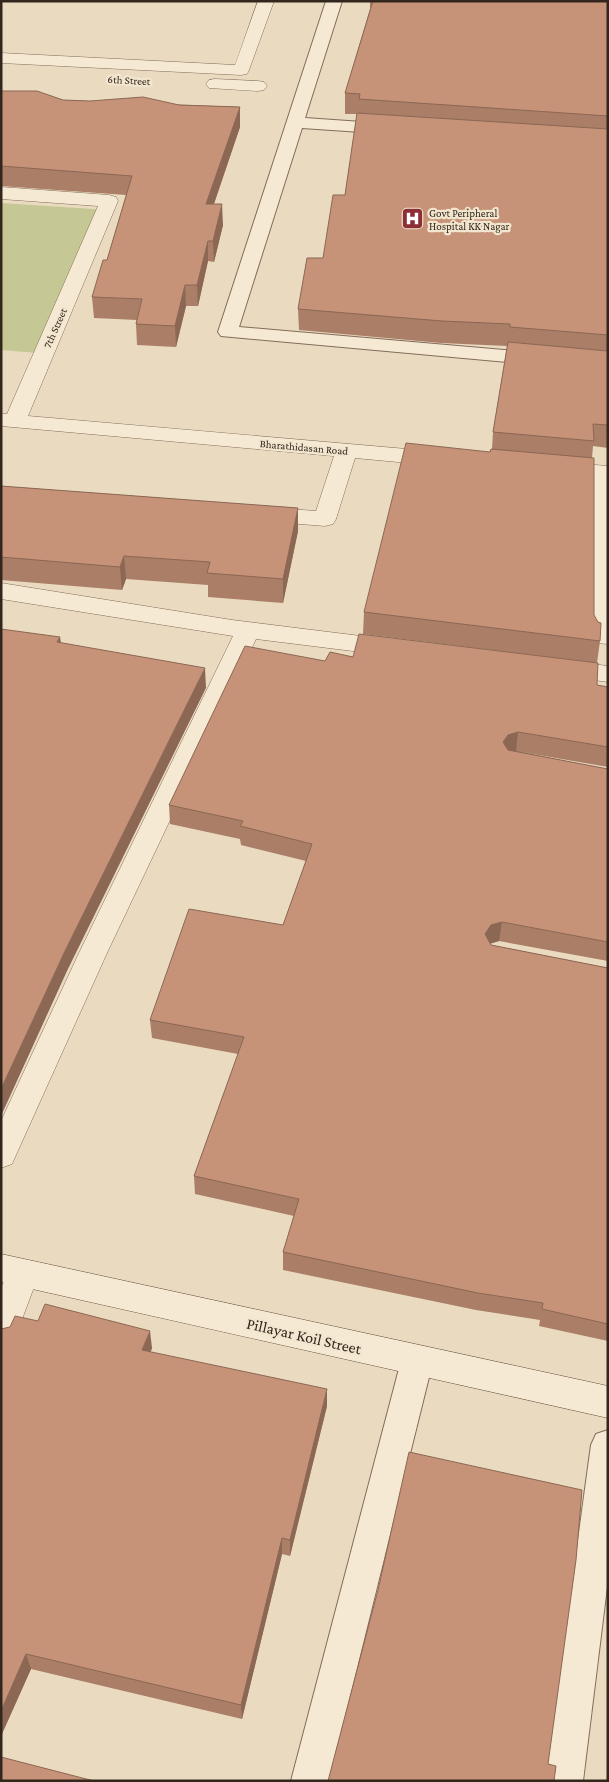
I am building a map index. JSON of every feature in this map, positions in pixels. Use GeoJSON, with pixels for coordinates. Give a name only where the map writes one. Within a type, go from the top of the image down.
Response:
{"type":"FeatureCollection","features":[{"type":"Feature","properties":{"kind":"street"},"geometry":{"type":"LineString","coordinates":[[1,58],[241,70],[266,1]]}},
{"type":"Feature","properties":{"kind":"street","name":"6th Street"},"geometry":{"type":"LineString","coordinates":[[1,73],[258,86]]}},
{"type":"Feature","properties":{"kind":"street","name":"7th Street"},"geometry":{"type":"LineString","coordinates":[[1,193],[109,201],[96,234],[8,420]]}},
{"type":"Feature","properties":{"kind":"street","name":"Bharathidasan Road"},"geometry":{"type":"LineString","coordinates":[[8,420],[465,461]]}},
{"type":"Feature","properties":{"kind":"street"},"geometry":{"type":"LineString","coordinates":[[237,512],[325,519],[346,451]]}},
{"type":"Feature","properties":{"kind":"street"},"geometry":{"type":"LineString","coordinates":[[534,467],[606,473],[605,638]]}},
{"type":"Feature","properties":{"kind":"street"},"geometry":{"type":"LineString","coordinates":[[1,591],[248,630],[413,650]]}},
{"type":"Feature","properties":{"kind":"street"},"geometry":{"type":"LineString","coordinates":[[1,1155],[93,953],[248,630]]}},
{"type":"Feature","properties":{"kind":"street"},"geometry":{"type":"LineString","coordinates":[[540,666],[608,674]]}},
{"type":"Feature","properties":{"kind":"street"},"geometry":{"type":"LineString","coordinates":[[1,1332],[12,1271]]}},
{"type":"Feature","properties":{"kind":"street","name":"Pillayar Koil Street"},"geometry":{"type":"LineString","coordinates":[[12,1271],[608,1402]]}},
{"type":"Feature","properties":{"kind":"lane"},"geometry":{"type":"LineString","coordinates":[[334,1],[228,332],[608,366]]}},
{"type":"Feature","properties":{"kind":"lane"},"geometry":{"type":"LineString","coordinates":[[294,122],[412,130]]}},
{"type":"Feature","properties":{"kind":"lane"},"geometry":{"type":"LineString","coordinates":[[310,1781],[417,1361]]}},
{"type":"Feature","properties":{"kind":"lane"},"geometry":{"type":"LineString","coordinates":[[564,1781],[608,1445]]}},
{"type":"Feature","properties":{"kind":"green space"},"geometry":{"type":"Polygon","coordinates":[[[1,203],[109,210],[50,354],[1,350],[1,203]]]}},
{"type":"Feature","properties":{"kind":"building"},"geometry":{"type":"Polygon","coordinates":[[[373,1],[608,1],[608,116],[359,99],[360,94],[345,93],[373,1]]]}},
{"type":"Feature","properties":{"kind":"building"},"geometry":{"type":"Polygon","coordinates":[[[1,91],[37,91],[63,100],[90,101],[143,97],[179,105],[240,107],[206,204],[222,204],[213,241],[208,241],[197,285],[185,285],[175,326],[136,324],[142,299],[92,297],[103,260],[107,260],[132,176],[1,166],[1,91]]]}},
{"type":"Feature","properties":{"kind":"building"},"geometry":{"type":"Polygon","coordinates":[[[357,113],[608,129],[608,335],[510,327],[510,324],[442,321],[298,309],[307,258],[323,258],[333,195],[345,195],[357,113]]]}},
{"type":"Feature","properties":{"kind":"building"},"geometry":{"type":"Polygon","coordinates":[[[508,342],[608,351],[608,425],[593,424],[594,441],[493,432],[508,342]]]}},
{"type":"Feature","properties":{"kind":"building"},"geometry":{"type":"Polygon","coordinates":[[[406,443],[490,452],[491,449],[594,458],[594,615],[598,622],[601,623],[600,641],[364,612],[406,443]]]}},
{"type":"Feature","properties":{"kind":"building"},"geometry":{"type":"Polygon","coordinates":[[[1,486],[298,508],[283,579],[207,573],[210,562],[124,556],[120,567],[1,557],[1,486]]]}},
{"type":"Feature","properties":{"kind":"building"},"geometry":{"type":"Polygon","coordinates":[[[1,629],[60,637],[57,642],[205,668],[65,951],[1,1089],[1,629]]]}},
{"type":"Feature","properties":{"kind":"building"},"geometry":{"type":"Polygon","coordinates":[[[359,634],[598,663],[597,685],[608,687],[608,747],[518,732],[508,735],[503,742],[508,750],[608,769],[608,942],[502,922],[491,925],[485,934],[491,945],[608,968],[608,1324],[542,1309],[543,1303],[478,1293],[283,1252],[299,1199],[194,1176],[244,1037],[150,1020],[189,909],[283,925],[312,844],[240,826],[243,821],[169,805],[245,646],[325,661],[330,652],[353,657],[359,634]]]}},
{"type":"Feature","properties":{"kind":"building"},"geometry":{"type":"Polygon","coordinates":[[[45,1304],[150,1331],[142,1350],[327,1389],[290,1540],[282,1538],[241,1705],[26,1654],[1,1711],[1,1329],[10,1327],[15,1316],[38,1321],[45,1304]]]}},
{"type":"Feature","properties":{"kind":"building"},"geometry":{"type":"Polygon","coordinates":[[[409,1452],[582,1490],[576,1560],[548,1764],[556,1766],[554,1781],[328,1781],[378,1590],[409,1452]]]}},
{"type":"Feature","properties":{"kind":"building"},"geometry":{"type":"Polygon","coordinates":[[[1,1757],[94,1781],[1,1781],[1,1757]]]}},
{"type":"Feature","properties":{"kind":"place","name":"Govt Peripheral Hospital KK Nagar"},"geometry":{"type":"Point","coordinates":[413,219]}}]}
